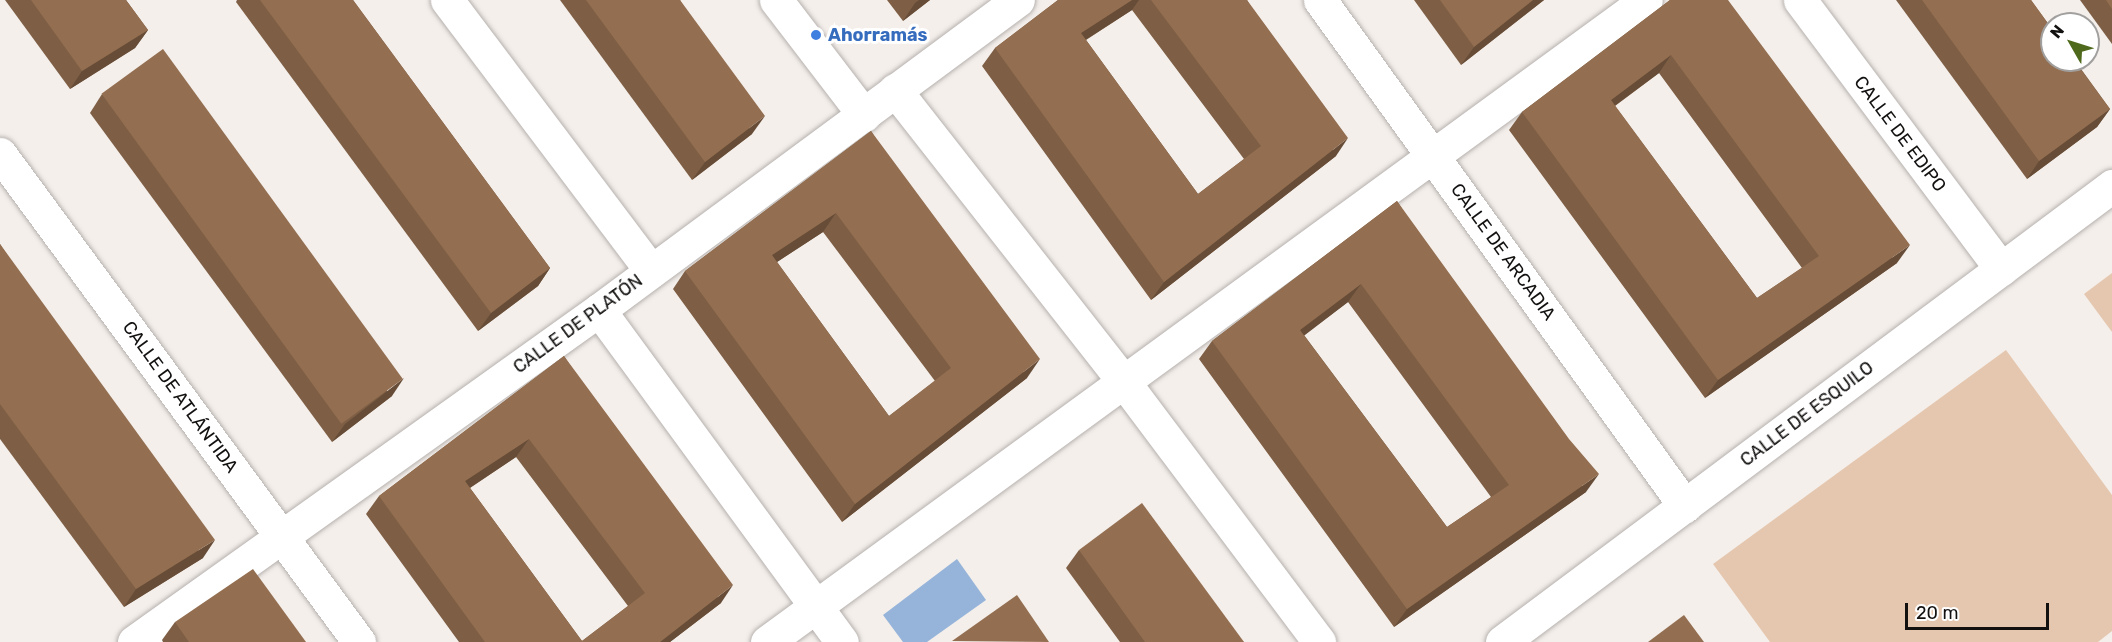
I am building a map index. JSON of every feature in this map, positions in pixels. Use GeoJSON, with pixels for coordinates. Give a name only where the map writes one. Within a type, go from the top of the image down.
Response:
{"type":"FeatureCollection","features":[{"type":"Feature","properties":{"kind":"street"},"geometry":{"type":"LineString","coordinates":[[447,0],[651,271]]}},
{"type":"Feature","properties":{"kind":"street"},"geometry":{"type":"LineString","coordinates":[[776,0],[864,115]]}},
{"type":"Feature","properties":{"kind":"street","name":"CALLE DE PLATÓN"},"geometry":{"type":"LineString","coordinates":[[134,642],[281,534],[599,310],[1018,0]]}},
{"type":"Feature","properties":{"kind":"street","name":"CALLE DE ARCADIA"},"geometry":{"type":"LineString","coordinates":[[1320,0],[1685,506]]}},
{"type":"Feature","properties":{"kind":"street"},"geometry":{"type":"LineString","coordinates":[[767,642],[1646,0]]}},
{"type":"Feature","properties":{"kind":"street","name":"CALLE DE EDIPO"},"geometry":{"type":"LineString","coordinates":[[1800,0],[2001,269]]}},
{"type":"Feature","properties":{"kind":"street"},"geometry":{"type":"LineString","coordinates":[[895,90],[1124,382],[1319,642]]}},
{"type":"Feature","properties":{"kind":"street","name":"CALLE DE ATLÁNTIDA"},"geometry":{"type":"LineString","coordinates":[[0,154],[359,642]]}},
{"type":"Feature","properties":{"kind":"street","name":"CALLE DE ESQUILO"},"geometry":{"type":"LineString","coordinates":[[1502,642],[2112,186]]}},
{"type":"Feature","properties":{"kind":"street"},"geometry":{"type":"LineString","coordinates":[[599,310],[842,642]]}},
{"type":"Feature","properties":{"kind":"shaded area"},"geometry":{"type":"Polygon","coordinates":[[[2112,273],[2112,332],[2084,294],[2112,273]]]}},
{"type":"Feature","properties":{"kind":"shaded area"},"geometry":{"type":"Polygon","coordinates":[[[2006,350],[2112,495],[2112,631],[2098,642],[1770,642],[1713,564],[2006,350]]]}},
{"type":"Feature","properties":{"kind":"water"},"geometry":{"type":"Polygon","coordinates":[[[957,559],[986,600],[927,642],[903,642],[883,615],[957,559]]]}},
{"type":"Feature","properties":{"kind":"building"},"geometry":{"type":"Polygon","coordinates":[[[31,0],[126,0],[148,30],[82,71],[31,0]]]}},
{"type":"Feature","properties":{"kind":"building"},"geometry":{"type":"Polygon","coordinates":[[[260,0],[353,0],[550,268],[491,313],[260,0]]]}},
{"type":"Feature","properties":{"kind":"building"},"geometry":{"type":"Polygon","coordinates":[[[586,0],[680,0],[765,116],[705,162],[586,0]]]}},
{"type":"Feature","properties":{"kind":"building"},"geometry":{"type":"Polygon","coordinates":[[[1058,0],[1132,0],[1081,33],[1198,194],[1261,146],[1151,0],[1247,0],[1348,138],[1164,282],[995,48],[1058,0]]]}},
{"type":"Feature","properties":{"kind":"building"},"geometry":{"type":"Polygon","coordinates":[[[1440,0],[1533,0],[1474,47],[1440,0]]]}},
{"type":"Feature","properties":{"kind":"building"},"geometry":{"type":"Polygon","coordinates":[[[1670,0],[1728,0],[1910,245],[1718,380],[1522,112],[1670,0]],[[1671,55],[1611,100],[1757,298],[1819,256],[1671,55]]]}},
{"type":"Feature","properties":{"kind":"building"},"geometry":{"type":"Polygon","coordinates":[[[1922,0],[2031,0],[2040,12],[2040,72],[2083,72],[2110,109],[2039,161],[1922,0]]]}},
{"type":"Feature","properties":{"kind":"building"},"geometry":{"type":"Polygon","coordinates":[[[2106,0],[2112,0],[2112,9],[2106,0]]]}},
{"type":"Feature","properties":{"kind":"building"},"geometry":{"type":"Polygon","coordinates":[[[163,49],[403,379],[341,424],[102,94],[163,49]]]}},
{"type":"Feature","properties":{"kind":"building"},"geometry":{"type":"Polygon","coordinates":[[[871,131],[1040,359],[855,504],[685,271],[871,131]],[[836,213],[772,255],[889,416],[951,368],[836,213]]]}},
{"type":"Feature","properties":{"kind":"building"},"geometry":{"type":"Polygon","coordinates":[[[1397,201],[1569,439],[1599,474],[1407,609],[1212,341],[1397,201]],[[1361,284],[1300,330],[1447,527],[1509,485],[1361,284]]]}},
{"type":"Feature","properties":{"kind":"building"},"geometry":{"type":"Polygon","coordinates":[[[0,244],[215,540],[136,589],[0,404],[0,244]]]}},
{"type":"Feature","properties":{"kind":"building"},"geometry":{"type":"Polygon","coordinates":[[[564,356],[733,585],[660,642],[485,642],[379,496],[564,356]],[[529,439],[465,481],[582,641],[645,593],[529,439]]]}},
{"type":"Feature","properties":{"kind":"building"},"geometry":{"type":"Polygon","coordinates":[[[1142,503],[1244,642],[1145,642],[1079,550],[1142,503]]]}},
{"type":"Feature","properties":{"kind":"building"},"geometry":{"type":"Polygon","coordinates":[[[253,569],[306,642],[189,642],[175,622],[253,569]]]}},
{"type":"Feature","properties":{"kind":"building"},"geometry":{"type":"Polygon","coordinates":[[[1017,595],[1049,642],[952,641],[1017,595]]]}},
{"type":"Feature","properties":{"kind":"building"},"geometry":{"type":"Polygon","coordinates":[[[1684,615],[1704,642],[1648,642],[1684,615]]]}},
{"type":"Feature","properties":{"kind":"place","name":"Ahorramás"},"geometry":{"type":"Point","coordinates":[816,35]}}]}
